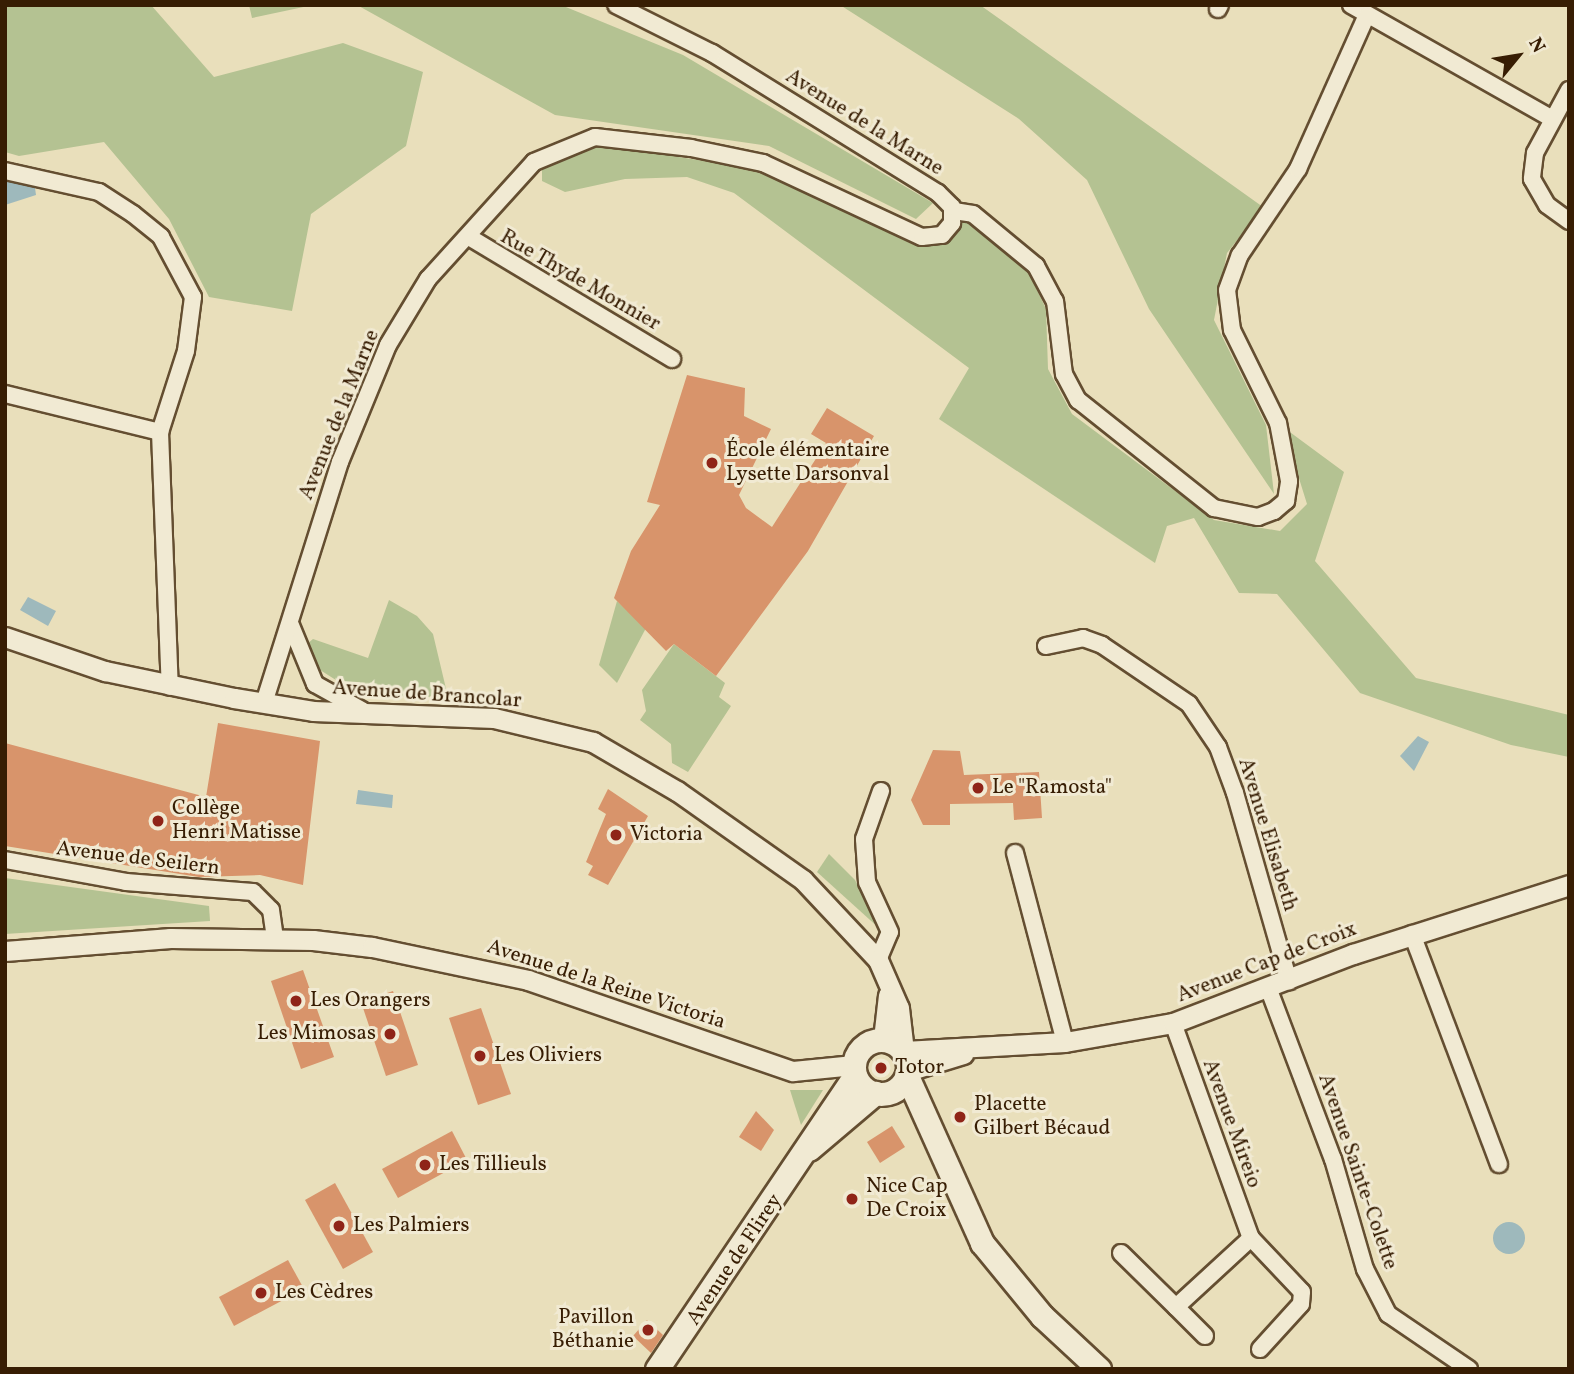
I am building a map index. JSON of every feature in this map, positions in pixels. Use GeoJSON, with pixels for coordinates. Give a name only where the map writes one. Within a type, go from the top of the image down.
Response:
{"type":"FeatureCollection","features":[{"type":"Feature","properties":{"kind":"main road","name":"Avenue de Flirey"},"geometry":{"type":"LineString","coordinates":[[657,1369],[809,1149],[855,1070],[866,1044],[883,1040]]}},
{"type":"Feature","properties":{"kind":"main road"},"geometry":{"type":"LineString","coordinates":[[883,1040],[906,1066],[982,1243],[1042,1316],[1099,1369]]}},
{"type":"Feature","properties":{"kind":"main road","name":"Avenue de Flirey"},"geometry":{"type":"LineString","coordinates":[[809,1149],[880,1093],[906,1066]]}},
{"type":"Feature","properties":{"kind":"main road"},"geometry":{"type":"LineString","coordinates":[[855,1070],[880,1093],[930,1126]]}},
{"type":"Feature","properties":{"kind":"street","name":"Avenue de la Marne"},"geometry":{"type":"LineString","coordinates":[[264,703],[340,462],[388,345],[417,293],[534,162],[595,137],[763,163],[922,237],[943,234],[954,211],[938,193],[712,52],[616,5]]}},
{"type":"Feature","properties":{"kind":"street"},"geometry":{"type":"LineString","coordinates":[[1351,5],[1366,17],[1551,118]]}},
{"type":"Feature","properties":{"kind":"street"},"geometry":{"type":"LineString","coordinates":[[954,211],[973,214],[1036,266],[1055,301],[1065,374],[1079,400],[1214,508],[1258,517],[1274,511],[1286,501],[1289,481],[1278,423],[1232,330],[1227,290],[1240,255],[1298,169],[1366,17]]}},
{"type":"Feature","properties":{"kind":"street"},"geometry":{"type":"LineString","coordinates":[[1569,90],[1551,118],[1532,179],[1542,198],[1569,221]]}},
{"type":"Feature","properties":{"kind":"street"},"geometry":{"type":"LineString","coordinates":[[5,171],[99,191],[162,237],[193,297],[186,351],[160,432],[170,687]]}},
{"type":"Feature","properties":{"kind":"street","name":"Rue Thyde Monnier"},"geometry":{"type":"LineString","coordinates":[[469,237],[672,359]]}},
{"type":"Feature","properties":{"kind":"street"},"geometry":{"type":"LineString","coordinates":[[6,396],[160,432]]}},
{"type":"Feature","properties":{"kind":"street"},"geometry":{"type":"LineString","coordinates":[[289,621],[315,684],[374,714]]}},
{"type":"Feature","properties":{"kind":"street","name":"Avenue de Brancolar"},"geometry":{"type":"LineString","coordinates":[[5,637],[170,687],[264,703],[374,714],[510,720],[610,751],[779,859],[878,960],[899,1008],[906,1066]]}},
{"type":"Feature","properties":{"kind":"street","name":"Avenue Elisabeth"},"geometry":{"type":"LineString","coordinates":[[1046,646],[1083,638],[1102,645],[1189,704],[1218,747],[1235,793],[1289,981]]}},
{"type":"Feature","properties":{"kind":"street"},"geometry":{"type":"LineString","coordinates":[[878,960],[890,932],[867,882],[864,849],[881,792]]}},
{"type":"Feature","properties":{"kind":"street"},"geometry":{"type":"LineString","coordinates":[[1015,853],[1065,1042]]}},
{"type":"Feature","properties":{"kind":"street","name":"Avenue de Seilern"},"geometry":{"type":"LineString","coordinates":[[5,860],[126,883],[253,891],[271,910],[275,939]]}},
{"type":"Feature","properties":{"kind":"street","name":"Avenue Cap de Croix"},"geometry":{"type":"LineString","coordinates":[[906,1066],[974,1051],[1065,1042],[1172,1023],[1412,934],[1569,885]]}},
{"type":"Feature","properties":{"kind":"street"},"geometry":{"type":"LineString","coordinates":[[1412,934],[1499,1164]]}},
{"type":"Feature","properties":{"kind":"street","name":"Avenue de la Reine Victoria"},"geometry":{"type":"LineString","coordinates":[[5,951],[170,938],[275,939],[372,947],[483,969],[793,1071],[855,1070]]}},
{"type":"Feature","properties":{"kind":"street","name":"Avenue de Brancolar"},"geometry":{"type":"LineString","coordinates":[[883,1040],[887,983]]}},
{"type":"Feature","properties":{"kind":"street","name":"Avenue Sainte-Colette"},"geometry":{"type":"LineString","coordinates":[[1269,989],[1328,1147],[1365,1269],[1388,1314],[1469,1369]]}},
{"type":"Feature","properties":{"kind":"street","name":"Avenue Mireio"},"geometry":{"type":"LineString","coordinates":[[1172,1023],[1251,1238],[1302,1292],[1301,1304],[1260,1349]]}},
{"type":"Feature","properties":{"kind":"street"},"geometry":{"type":"LineString","coordinates":[[1176,1307],[1251,1238]]}},
{"type":"Feature","properties":{"kind":"street"},"geometry":{"type":"LineString","coordinates":[[1121,1253],[1205,1336]]}},
{"type":"Feature","properties":{"kind":"green space"},"geometry":{"type":"Polygon","coordinates":[[[5,5],[151,5],[214,77],[343,43],[423,72],[406,146],[311,214],[292,311],[209,297],[169,219],[104,142],[19,156],[5,152],[5,5]]]}},
{"type":"Feature","properties":{"kind":"green space"},"geometry":{"type":"Polygon","coordinates":[[[249,5],[313,5],[252,18],[249,5]]]}},
{"type":"Feature","properties":{"kind":"green space"},"geometry":{"type":"Polygon","coordinates":[[[357,5],[561,5],[683,55],[933,203],[916,219],[769,146],[555,115],[357,5]]]}},
{"type":"Feature","properties":{"kind":"green space"},"geometry":{"type":"Polygon","coordinates":[[[840,5],[980,5],[1263,207],[1227,253],[1214,320],[1266,425],[1274,494],[1149,309],[1087,180],[1019,119],[840,5]]]}},
{"type":"Feature","properties":{"kind":"green space"},"geometry":{"type":"Polygon","coordinates":[[[597,144],[761,170],[916,245],[946,241],[968,215],[1019,252],[1046,309],[1048,369],[1072,414],[1214,520],[1280,531],[1307,504],[1283,427],[1344,472],[1315,561],[1416,678],[1569,715],[1569,757],[1511,745],[1360,693],[1277,594],[1239,593],[1194,518],[1167,526],[1155,563],[939,419],[969,368],[734,193],[687,177],[625,179],[565,192],[542,181],[542,158],[597,144]]]}},
{"type":"Feature","properties":{"kind":"green space"},"geometry":{"type":"Polygon","coordinates":[[[389,600],[417,616],[433,634],[448,697],[361,696],[317,668],[307,644],[313,639],[368,658],[389,600]]]}},
{"type":"Feature","properties":{"kind":"green space"},"geometry":{"type":"Polygon","coordinates":[[[617,601],[646,628],[617,683],[599,665],[617,601]]]}},
{"type":"Feature","properties":{"kind":"green space"},"geometry":{"type":"Polygon","coordinates":[[[674,644],[725,683],[719,697],[731,706],[688,772],[672,763],[671,744],[640,720],[646,711],[642,690],[674,644]]]}},
{"type":"Feature","properties":{"kind":"green space"},"geometry":{"type":"Polygon","coordinates":[[[829,854],[855,880],[880,929],[817,872],[829,854]]]}},
{"type":"Feature","properties":{"kind":"green space"},"geometry":{"type":"Polygon","coordinates":[[[5,878],[209,906],[210,921],[5,934],[5,878]]]}},
{"type":"Feature","properties":{"kind":"green space"},"geometry":{"type":"Polygon","coordinates":[[[790,1090],[823,1090],[801,1125],[790,1090]]]}},
{"type":"Feature","properties":{"kind":"water"},"geometry":{"type":"Polygon","coordinates":[[[5,176],[34,181],[36,195],[5,205],[5,176]]]}},
{"type":"Feature","properties":{"kind":"water"},"geometry":{"type":"Polygon","coordinates":[[[28,597],[56,611],[48,626],[20,610],[28,597]]]}},
{"type":"Feature","properties":{"kind":"water"},"geometry":{"type":"Polygon","coordinates":[[[1418,736],[1429,742],[1414,771],[1400,756],[1418,736]]]}},
{"type":"Feature","properties":{"kind":"water"},"geometry":{"type":"Polygon","coordinates":[[[358,790],[393,795],[392,808],[356,804],[358,790]]]}},
{"type":"Feature","properties":{"kind":"water"},"geometry":{"type":"Polygon","coordinates":[[[1509,1222],[1520,1227],[1525,1238],[1520,1249],[1509,1254],[1498,1249],[1493,1238],[1498,1227],[1509,1222]]]}},
{"type":"Feature","properties":{"kind":"building"},"geometry":{"type":"Polygon","coordinates":[[[687,375],[745,388],[744,416],[771,429],[739,495],[746,508],[772,527],[826,443],[811,434],[827,408],[874,436],[808,551],[716,676],[674,644],[666,651],[614,598],[631,551],[660,505],[647,502],[687,375]]]}},
{"type":"Feature","properties":{"kind":"building","name":"Collège Henri Matisse"},"geometry":{"type":"Polygon","coordinates":[[[218,723],[320,741],[303,885],[260,875],[199,877],[5,846],[5,743],[206,797],[218,723]]]}},
{"type":"Feature","properties":{"kind":"building","name":"Le \"Ramosta\""},"geometry":{"type":"Polygon","coordinates":[[[933,750],[960,751],[964,775],[1039,772],[1042,818],[1014,820],[1013,803],[950,804],[950,825],[923,825],[911,800],[933,750]]]}},
{"type":"Feature","properties":{"kind":"building","name":"Victoria"},"geometry":{"type":"Polygon","coordinates":[[[608,789],[648,816],[608,885],[588,875],[593,866],[586,862],[606,814],[598,809],[608,789]]]}},
{"type":"Feature","properties":{"kind":"building","name":"Les Orangers"},"geometry":{"type":"Polygon","coordinates":[[[303,970],[334,1057],[301,1069],[271,981],[303,970]]]}},
{"type":"Feature","properties":{"kind":"building","name":"Les Mimosas"},"geometry":{"type":"Polygon","coordinates":[[[393,991],[418,1065],[386,1076],[361,1002],[393,991]]]}},
{"type":"Feature","properties":{"kind":"building","name":"Les Oliviers"},"geometry":{"type":"Polygon","coordinates":[[[481,1008],[511,1094],[478,1105],[449,1018],[481,1008]]]}},
{"type":"Feature","properties":{"kind":"building"},"geometry":{"type":"Polygon","coordinates":[[[756,1111],[774,1130],[761,1151],[739,1137],[756,1111]]]}},
{"type":"Feature","properties":{"kind":"building"},"geometry":{"type":"Polygon","coordinates":[[[892,1126],[905,1147],[880,1163],[867,1142],[892,1126]]]}},
{"type":"Feature","properties":{"kind":"building","name":"Les Tillieuls"},"geometry":{"type":"Polygon","coordinates":[[[452,1131],[467,1160],[398,1198],[382,1169],[452,1131]]]}},
{"type":"Feature","properties":{"kind":"building","name":"Les Palmiers"},"geometry":{"type":"Polygon","coordinates":[[[335,1183],[373,1252],[343,1269],[305,1200],[335,1183]]]}},
{"type":"Feature","properties":{"kind":"building","name":"Les Cèdres"},"geometry":{"type":"Polygon","coordinates":[[[288,1260],[304,1289],[234,1326],[219,1297],[288,1260]]]}},
{"type":"Feature","properties":{"kind":"building","name":"Pavillon Béthanie"},"geometry":{"type":"Polygon","coordinates":[[[647,1320],[663,1335],[651,1353],[633,1336],[647,1320]]]}},
{"type":"Feature","properties":{"kind":"place","name":"École élémentaire Lysette Darsonval"},"geometry":{"type":"Point","coordinates":[712,463]}},
{"type":"Feature","properties":{"kind":"place","name":"Le \"Ramosta\""},"geometry":{"type":"Point","coordinates":[978,788]}},
{"type":"Feature","properties":{"kind":"place","name":"Collège Henri Matisse"},"geometry":{"type":"Point","coordinates":[158,821]}},
{"type":"Feature","properties":{"kind":"place","name":"Victoria"},"geometry":{"type":"Point","coordinates":[616,835]}},
{"type":"Feature","properties":{"kind":"place","name":"Les Orangers"},"geometry":{"type":"Point","coordinates":[296,1001]}},
{"type":"Feature","properties":{"kind":"place","name":"Les Mimosas"},"geometry":{"type":"Point","coordinates":[390,1034]}},
{"type":"Feature","properties":{"kind":"place","name":"Les Oliviers"},"geometry":{"type":"Point","coordinates":[480,1056]}},
{"type":"Feature","properties":{"kind":"place","name":"Totor"},"geometry":{"type":"Point","coordinates":[881,1068]}},
{"type":"Feature","properties":{"kind":"place","name":"Placette Gilbert Bécaud"},"geometry":{"type":"Point","coordinates":[960,1117]}},
{"type":"Feature","properties":{"kind":"place","name":"Les Tillieuls"},"geometry":{"type":"Point","coordinates":[425,1165]}},
{"type":"Feature","properties":{"kind":"place","name":"Nice Cap De Croix"},"geometry":{"type":"Point","coordinates":[852,1199]}},
{"type":"Feature","properties":{"kind":"place","name":"Les Palmiers"},"geometry":{"type":"Point","coordinates":[339,1226]}},
{"type":"Feature","properties":{"kind":"place","name":"Les Cèdres"},"geometry":{"type":"Point","coordinates":[261,1293]}},
{"type":"Feature","properties":{"kind":"place","name":"Pavillon Béthanie"},"geometry":{"type":"Point","coordinates":[648,1330]}}]}
